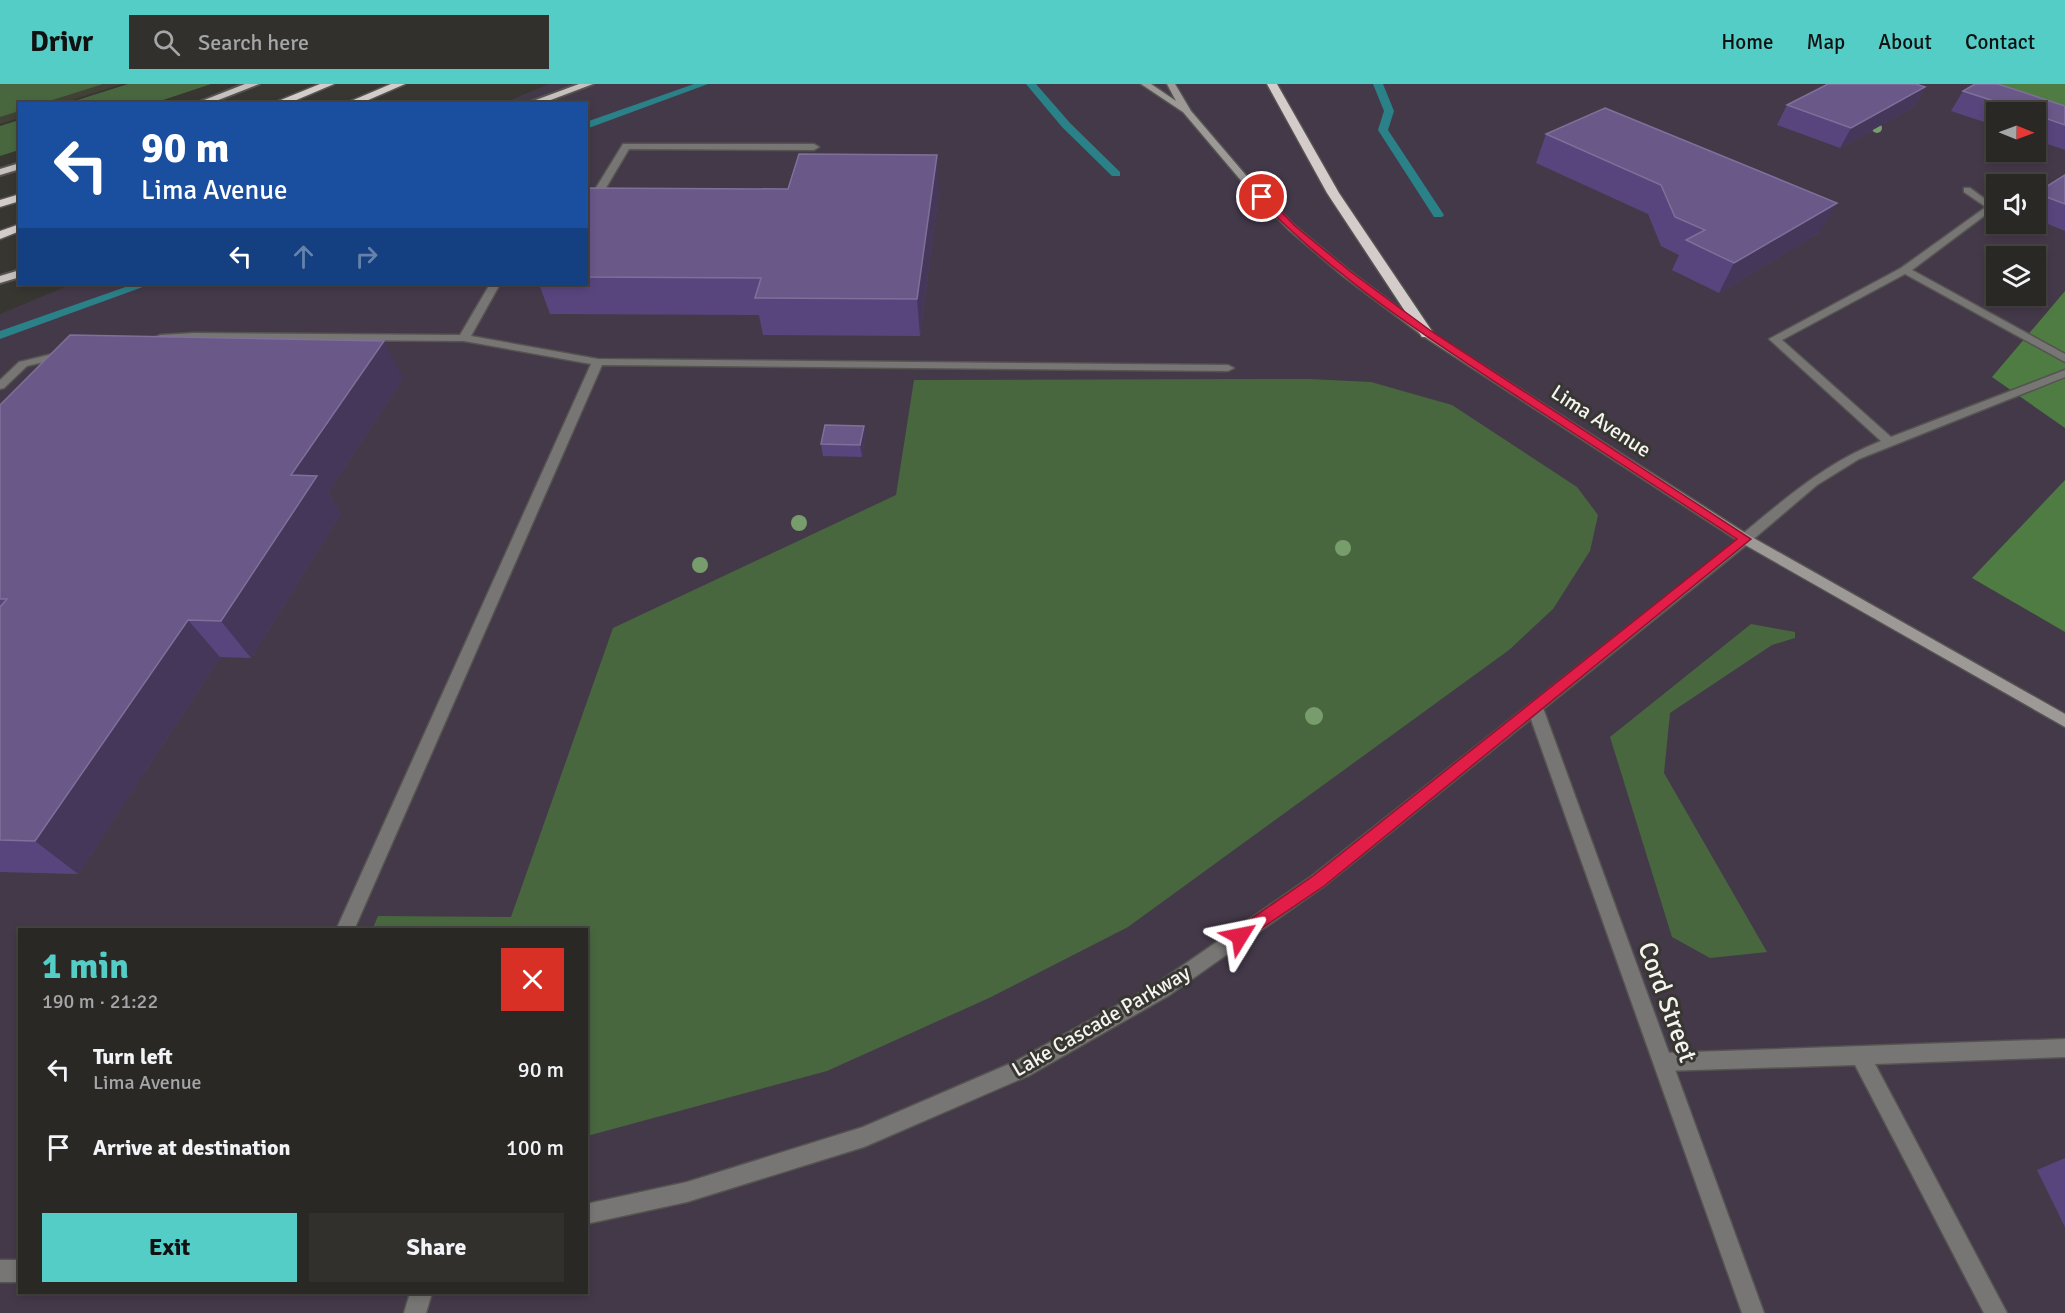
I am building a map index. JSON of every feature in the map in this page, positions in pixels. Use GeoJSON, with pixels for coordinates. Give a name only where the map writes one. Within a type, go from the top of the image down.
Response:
{"type":"FeatureCollection","features":[{"type":"Feature","properties":{"kind":"highway"},"geometry":{"type":"LineString","coordinates":[[204,102],[254,84]]}},
{"type":"Feature","properties":{"kind":"highway"},"geometry":{"type":"LineString","coordinates":[[281,102],[329,84]]}},
{"type":"Feature","properties":{"kind":"highway"},"geometry":{"type":"LineString","coordinates":[[354,102],[400,84]]}},
{"type":"Feature","properties":{"kind":"highway"},"geometry":{"type":"LineString","coordinates":[[535,102],[588,84]]}},
{"type":"Feature","properties":{"kind":"highway"},"geometry":{"type":"LineString","coordinates":[[1272,84],[1333,193],[1427,333]]}},
{"type":"Feature","properties":{"kind":"highway"},"geometry":{"type":"LineString","coordinates":[[0,172],[18,167]]}},
{"type":"Feature","properties":{"kind":"highway"},"geometry":{"type":"LineString","coordinates":[[0,204],[18,197]]}},
{"type":"Feature","properties":{"kind":"highway"},"geometry":{"type":"LineString","coordinates":[[0,235],[18,229]]}},
{"type":"Feature","properties":{"kind":"highway"},"geometry":{"type":"LineString","coordinates":[[0,280],[18,274]]}},
{"type":"Feature","properties":{"kind":"main road"},"geometry":{"type":"LineString","coordinates":[[1145,84],[1187,112]]}},
{"type":"Feature","properties":{"kind":"main road","name":"Lima Avenue"},"geometry":{"type":"LineString","coordinates":[[1171,84],[1187,112],[1247,182],[1292,228],[1347,274],[1427,333],[1745,539],[2065,721]]}},
{"type":"Feature","properties":{"kind":"street"},"geometry":{"type":"LineString","coordinates":[[588,210],[626,146],[814,147]]}},
{"type":"Feature","properties":{"kind":"street"},"geometry":{"type":"LineString","coordinates":[[1890,443],[1775,339],[1905,270],[1992,207],[1967,190]]}},
{"type":"Feature","properties":{"kind":"street"},"geometry":{"type":"LineString","coordinates":[[1905,270],[2065,359]]}},
{"type":"Feature","properties":{"kind":"street"},"geometry":{"type":"LineString","coordinates":[[464,338],[494,285]]}},
{"type":"Feature","properties":{"kind":"street"},"geometry":{"type":"LineString","coordinates":[[147,339],[194,336],[464,338],[598,362],[1228,369]]}},
{"type":"Feature","properties":{"kind":"street"},"geometry":{"type":"LineString","coordinates":[[0,386],[23,364],[79,351]]}},
{"type":"Feature","properties":{"kind":"street"},"geometry":{"type":"LineString","coordinates":[[346,928],[598,362]]}},
{"type":"Feature","properties":{"kind":"street","name":"Lake Cascade Parkway"},"geometry":{"type":"LineString","coordinates":[[588,1214],[687,1192],[864,1137],[1023,1068],[1162,990],[1309,888],[1818,478],[1855,456],[2065,373]]}},
{"type":"Feature","properties":{"kind":"street","name":"Cord Street"},"geometry":{"type":"LineString","coordinates":[[1535,708],[1753,1313]]}},
{"type":"Feature","properties":{"kind":"street"},"geometry":{"type":"LineString","coordinates":[[1663,1062],[2065,1048]]}},
{"type":"Feature","properties":{"kind":"street"},"geometry":{"type":"LineString","coordinates":[[1860,1055],[1996,1313]]}},
{"type":"Feature","properties":{"kind":"street"},"geometry":{"type":"LineString","coordinates":[[0,1271],[18,1271]]}},
{"type":"Feature","properties":{"kind":"street"},"geometry":{"type":"LineString","coordinates":[[415,1313],[421,1294]]}},
{"type":"Feature","properties":{"kind":"shaded area"},"geometry":{"type":"Polygon","coordinates":[[[0,84],[122,84],[66,102],[18,102],[18,118],[0,124],[0,84]]]}},
{"type":"Feature","properties":{"kind":"shaded area"},"geometry":{"type":"Polygon","coordinates":[[[549,84],[2065,84],[2065,1313],[0,1313],[0,314],[70,285],[588,285],[588,102],[505,102],[549,84]]]}},
{"type":"Feature","properties":{"kind":"green space"},"geometry":{"type":"Polygon","coordinates":[[[0,84],[103,84],[46,102],[18,102],[18,111],[0,117],[0,84]]]}},
{"type":"Feature","properties":{"kind":"green space"},"geometry":{"type":"Polygon","coordinates":[[[128,84],[211,84],[157,102],[71,102],[128,84]]]}},
{"type":"Feature","properties":{"kind":"green space"},"geometry":{"type":"Polygon","coordinates":[[[1982,84],[2065,84],[2065,113],[2046,106],[2046,102],[2034,102],[1982,84]]]}},
{"type":"Feature","properties":{"kind":"green space"},"geometry":{"type":"Polygon","coordinates":[[[18,120],[18,150],[0,156],[0,126],[18,120]]]}},
{"type":"Feature","properties":{"kind":"green space"},"geometry":{"type":"Polygon","coordinates":[[[2065,291],[2065,428],[1992,377],[2065,291]]]}},
{"type":"Feature","properties":{"kind":"green space"},"geometry":{"type":"Polygon","coordinates":[[[1309,379],[1371,382],[1452,405],[1577,487],[1598,515],[1590,551],[1553,609],[1509,650],[1128,927],[989,998],[827,1071],[588,1136],[588,928],[373,928],[378,916],[511,917],[613,628],[896,495],[914,380],[1309,379]]]}},
{"type":"Feature","properties":{"kind":"green space"},"geometry":{"type":"Polygon","coordinates":[[[2065,480],[2065,632],[1972,578],[2065,480]]]}},
{"type":"Feature","properties":{"kind":"green space"},"geometry":{"type":"Polygon","coordinates":[[[1751,624],[1795,632],[1795,638],[1772,645],[1670,713],[1664,773],[1767,952],[1710,958],[1672,937],[1610,737],[1751,624]]]}},
{"type":"Feature","properties":{"kind":"building"},"geometry":{"type":"Polygon","coordinates":[[[1828,84],[1916,84],[1925,87],[1851,128],[1787,105],[1828,84]]]}},
{"type":"Feature","properties":{"kind":"building"},"geometry":{"type":"Polygon","coordinates":[[[1975,84],[1998,84],[2065,106],[2065,125],[2046,118],[2046,102],[1997,102],[1963,91],[1975,84]]]}},
{"type":"Feature","properties":{"kind":"building"},"geometry":{"type":"Polygon","coordinates":[[[1605,108],[1837,203],[1734,263],[1686,240],[1705,230],[1675,217],[1661,185],[1546,134],[1605,108]]]}},
{"type":"Feature","properties":{"kind":"building"},"geometry":{"type":"Polygon","coordinates":[[[799,154],[937,155],[917,299],[755,298],[761,278],[588,277],[588,188],[788,189],[799,154]]]}},
{"type":"Feature","properties":{"kind":"building"},"geometry":{"type":"Polygon","coordinates":[[[2065,175],[2065,204],[2046,197],[2046,187],[2065,175]]]}},
{"type":"Feature","properties":{"kind":"building"},"geometry":{"type":"Polygon","coordinates":[[[70,335],[384,341],[291,475],[317,476],[221,621],[188,620],[35,841],[0,840],[0,607],[7,599],[0,599],[0,405],[70,335]]]}},
{"type":"Feature","properties":{"kind":"building"},"geometry":{"type":"Polygon","coordinates":[[[825,425],[864,426],[860,445],[821,444],[825,425]]]}},
{"type":"Feature","properties":{"kind":"waterway"},"geometry":{"type":"LineString","coordinates":[[588,125],[703,84]]}},
{"type":"Feature","properties":{"kind":"waterway"},"geometry":{"type":"LineString","coordinates":[[1031,84],[1066,125],[1116,174]]}},
{"type":"Feature","properties":{"kind":"waterway"},"geometry":{"type":"LineString","coordinates":[[1378,84],[1389,111],[1383,130],[1438,215]]}},
{"type":"Feature","properties":{"kind":"waterway"},"geometry":{"type":"LineString","coordinates":[[0,335],[142,285]]}},
{"type":"Feature","properties":{"kind":"route"},"geometry":{"type":"LineString","coordinates":[[1240,936],[1318,881],[1745,539],[1427,333],[1347,274],[1292,228],[1262,197]]}}]}
